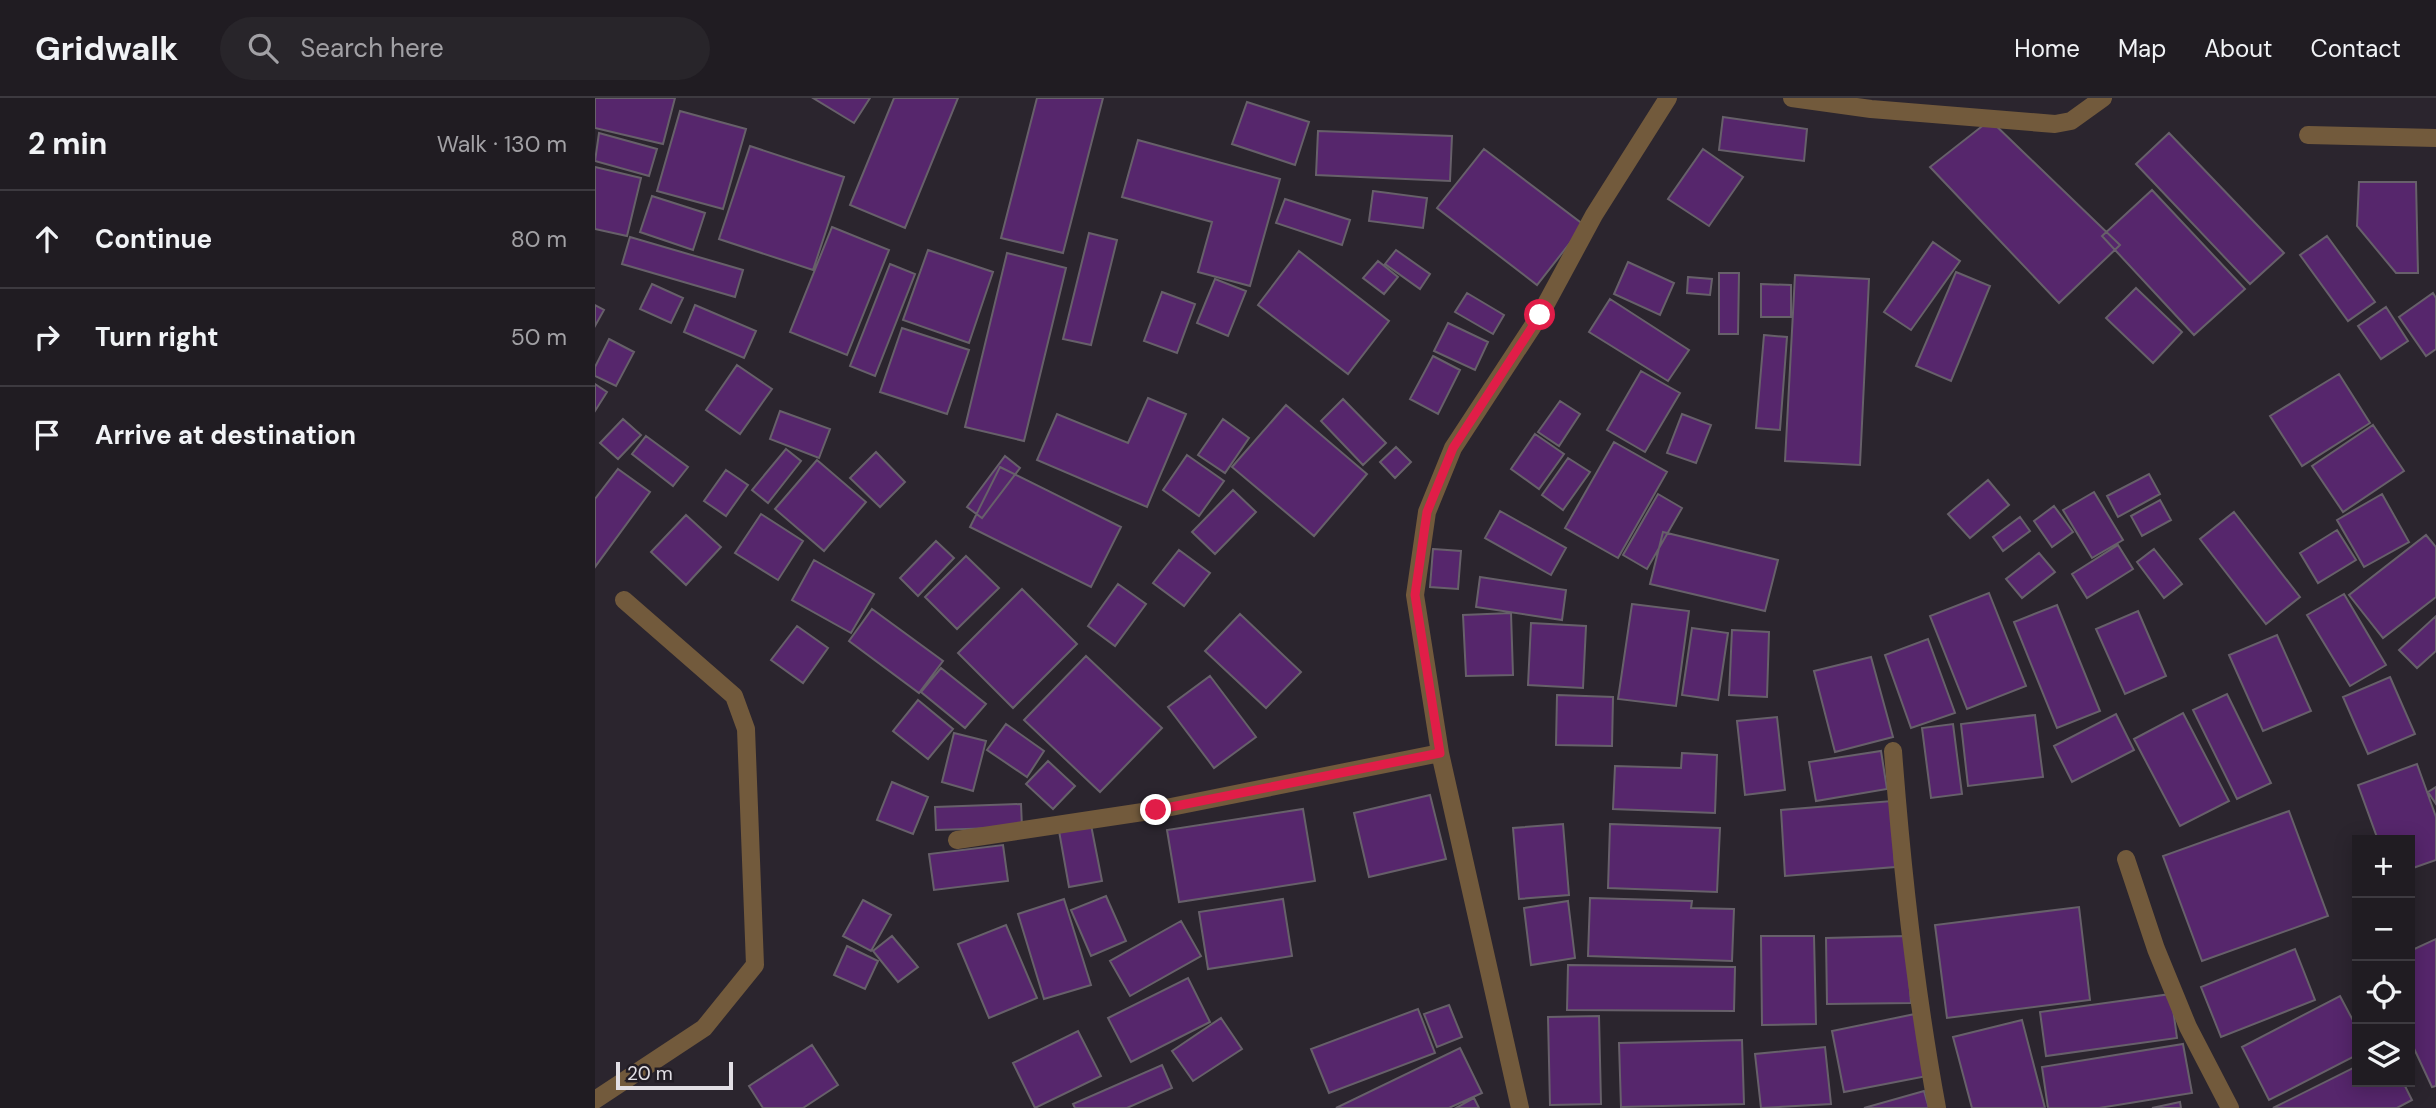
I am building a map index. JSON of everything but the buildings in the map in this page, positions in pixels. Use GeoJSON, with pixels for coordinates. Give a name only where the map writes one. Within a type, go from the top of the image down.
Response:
{"type":"FeatureCollection","features":[{"type":"Feature","properties":{"kind":"street"},"geometry":{"type":"LineString","coordinates":[[1520,1108],[1440,753],[1415,595],[1427,512],[1453,448],[1540,315],[1594,215],[1668,98]]}},
{"type":"Feature","properties":{"kind":"street"},"geometry":{"type":"LineString","coordinates":[[1792,98],[1871,109],[2055,124],[2071,121],[2103,98]]}},
{"type":"Feature","properties":{"kind":"street"},"geometry":{"type":"LineString","coordinates":[[2308,135],[2436,138]]}},
{"type":"Feature","properties":{"kind":"street"},"geometry":{"type":"LineString","coordinates":[[595,1100],[704,1028],[755,965],[746,729],[734,696],[624,600]]}},
{"type":"Feature","properties":{"kind":"street"},"geometry":{"type":"LineString","coordinates":[[1893,751],[1902,876],[1918,1003],[1937,1108]]}},
{"type":"Feature","properties":{"kind":"street"},"geometry":{"type":"LineString","coordinates":[[957,840],[1156,810],[1440,753]]}},
{"type":"Feature","properties":{"kind":"street"},"geometry":{"type":"LineString","coordinates":[[2126,859],[2156,948],[2183,1016],[2230,1108]]}},
{"type":"Feature","properties":{"kind":"route"},"geometry":{"type":"LineString","coordinates":[[1156,810],[1440,753],[1415,595],[1427,512],[1453,448],[1540,315]]}}]}
